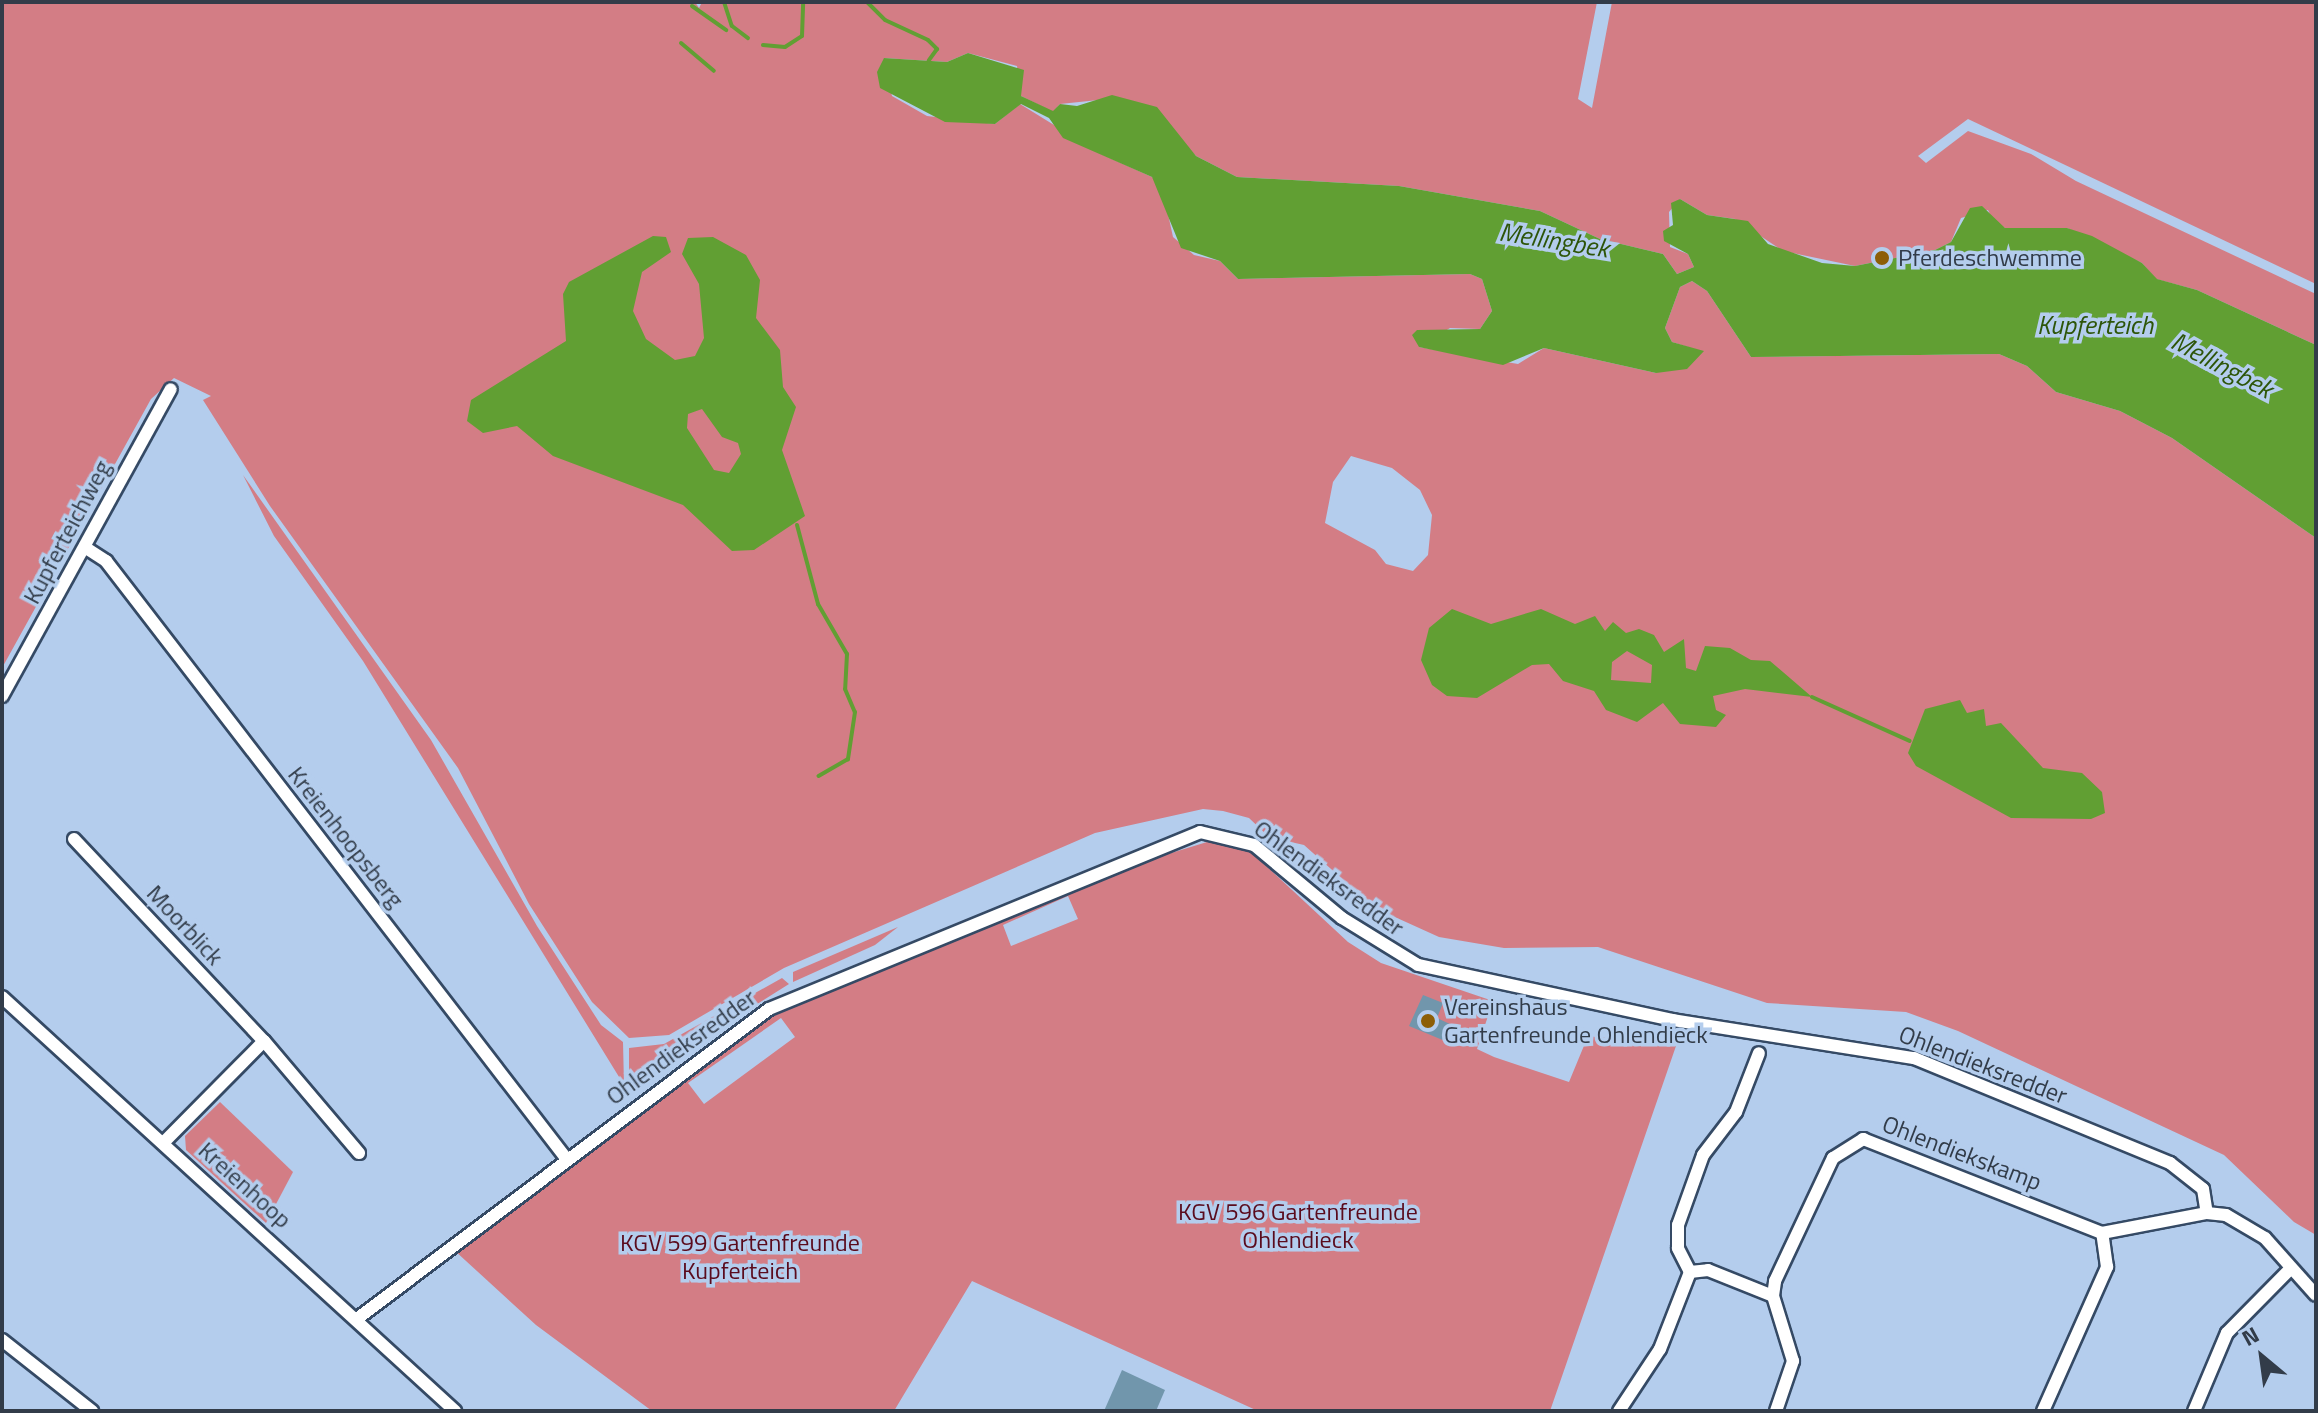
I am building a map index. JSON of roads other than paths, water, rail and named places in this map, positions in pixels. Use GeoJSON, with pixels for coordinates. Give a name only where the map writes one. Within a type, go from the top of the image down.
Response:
{"type":"FeatureCollection","features":[{"type":"Feature","properties":{"kind":"street","name":"Kupferteichweg"},"geometry":{"type":"LineString","coordinates":[[2,696],[171,389]]}},
{"type":"Feature","properties":{"kind":"street","name":"Kreienhoopsberg"},"geometry":{"type":"LineString","coordinates":[[86,548],[106,561],[566,1158]]}},
{"type":"Feature","properties":{"kind":"street","name":"Ohlendieksredder"},"geometry":{"type":"LineString","coordinates":[[358,1318],[566,1158],[769,1009],[1170,840],[1210,832],[1254,845],[1342,918],[1418,965],[1673,1020],[1914,1058],[2170,1163],[2203,1189],[2207,1213]]}},
{"type":"Feature","properties":{"kind":"street","name":"Moorblick"},"geometry":{"type":"LineString","coordinates":[[74,839],[264,1041],[359,1153]]}},
{"type":"Feature","properties":{"kind":"street","name":"Kreienhoop"},"geometry":{"type":"LineString","coordinates":[[2,997],[165,1141],[455,1411]]}},
{"type":"Feature","properties":{"kind":"street"},"geometry":{"type":"LineString","coordinates":[[165,1141],[264,1041]]}},
{"type":"Feature","properties":{"kind":"street"},"geometry":{"type":"LineString","coordinates":[[1619,1411],[1660,1349],[1690,1272],[1678,1248],[1678,1225],[1703,1155],[1736,1112],[1759,1053]]}},
{"type":"Feature","properties":{"kind":"street","name":"Ohlendiekskamp"},"geometry":{"type":"LineString","coordinates":[[1773,1296],[1833,1158],[1863,1139],[2102,1233]]}},
{"type":"Feature","properties":{"kind":"street"},"geometry":{"type":"LineString","coordinates":[[2043,1411],[2107,1267],[2102,1233],[2207,1213],[2256,1230],[2316,1295]]}},
{"type":"Feature","properties":{"kind":"street"},"geometry":{"type":"LineString","coordinates":[[2194,1411],[2227,1333],[2291,1268]]}},
{"type":"Feature","properties":{"kind":"street"},"geometry":{"type":"LineString","coordinates":[[1690,1272],[1708,1270],[1773,1296],[1793,1361],[1776,1411]]}},
{"type":"Feature","properties":{"kind":"street"},"geometry":{"type":"LineString","coordinates":[[2,1340],[92,1411]]}},
{"type":"Feature","properties":{"kind":"water","name":"Kupferteich"},"geometry":{"type":"Polygon","coordinates":[[[968,53],[1024,70],[1021,96],[1053,111],[1060,104],[1077,106],[1112,95],[1157,107],[1196,156],[1237,177],[1399,186],[1540,211],[1600,239],[1663,254],[1677,274],[1694,267],[1688,254],[1664,241],[1663,231],[1673,225],[1671,203],[1680,199],[1707,215],[1748,221],[1768,244],[1822,263],[1855,266],[1935,250],[1951,242],[1970,208],[1982,206],[2005,228],[2067,228],[2092,236],[2142,263],[2157,279],[2197,290],[2316,345],[2316,538],[2172,438],[2120,411],[2056,392],[2027,366],[1999,354],[1751,357],[1707,291],[1692,281],[1680,287],[1665,328],[1672,342],[1704,351],[1687,369],[1656,373],[1544,348],[1503,365],[1419,347],[1412,335],[1417,330],[1480,329],[1492,311],[1482,279],[1470,274],[1238,279],[1220,261],[1181,248],[1152,177],[1063,138],[1049,118],[1021,104],[995,124],[945,122],[880,88],[877,72],[884,58],[947,62],[968,53]]]}},
{"type":"Feature","properties":{"kind":"water"},"geometry":{"type":"Polygon","coordinates":[[[653,236],[666,237],[671,252],[642,272],[633,311],[646,339],[675,360],[695,356],[704,338],[699,284],[682,254],[688,238],[713,237],[746,255],[760,280],[756,318],[780,350],[783,387],[796,407],[782,450],[805,516],[754,550],[732,551],[683,505],[553,456],[517,426],[483,433],[467,421],[471,400],[566,341],[563,294],[569,282],[653,236]],[[702,409],[688,414],[687,428],[714,470],[729,473],[741,454],[738,443],[722,437],[702,409]]]}},
{"type":"Feature","properties":{"kind":"water"},"geometry":{"type":"Polygon","coordinates":[[[1452,609],[1491,624],[1541,609],[1575,624],[1595,616],[1605,631],[1613,622],[1626,633],[1639,629],[1654,635],[1664,652],[1684,639],[1686,668],[1696,671],[1705,646],[1730,648],[1751,660],[1770,661],[1812,697],[1745,689],[1713,696],[1716,710],[1726,715],[1716,727],[1680,724],[1663,703],[1637,722],[1606,710],[1594,691],[1563,681],[1549,664],[1532,665],[1477,698],[1447,696],[1432,685],[1421,660],[1429,628],[1452,609]],[[1627,651],[1612,662],[1611,680],[1651,683],[1652,665],[1627,651]]]}},
{"type":"Feature","properties":{"kind":"water"},"geometry":{"type":"Polygon","coordinates":[[[1960,700],[1967,713],[1984,709],[1986,726],[2001,723],[2043,768],[2082,773],[2102,792],[2105,813],[2091,819],[2011,818],[1916,766],[1908,753],[1925,709],[1960,700]]]}},
{"type":"Feature","properties":{"kind":"waterway","name":"Mellingbek"},"geometry":{"type":"LineString","coordinates":[[724,2],[732,26],[748,38]]}},
{"type":"Feature","properties":{"kind":"waterway","name":"Mellingbek"},"geometry":{"type":"LineString","coordinates":[[763,45],[785,47],[802,36],[803,2]]}},
{"type":"Feature","properties":{"kind":"waterway","name":"Mellingbek"},"geometry":{"type":"LineString","coordinates":[[867,2],[885,20],[928,40],[937,49],[929,60]]}},
{"type":"Feature","properties":{"kind":"waterway"},"geometry":{"type":"LineString","coordinates":[[692,6],[726,30]]}},
{"type":"Feature","properties":{"kind":"waterway"},"geometry":{"type":"LineString","coordinates":[[681,43],[714,71]]}},
{"type":"Feature","properties":{"kind":"waterway"},"geometry":{"type":"LineString","coordinates":[[797,525],[818,604],[847,654],[845,689],[855,712],[848,759],[819,776]]}},
{"type":"Feature","properties":{"kind":"waterway"},"geometry":{"type":"LineString","coordinates":[[1812,697],[1910,741]]}},
{"type":"Feature","properties":{"kind":"place","name":"Pferdeschwemme"},"geometry":{"type":"Point","coordinates":[1882,258]}},
{"type":"Feature","properties":{"kind":"place","name":"Vereinshaus Gartenfreunde Ohlendieck"},"geometry":{"type":"Point","coordinates":[1428,1021]}},
{"type":"Feature","properties":{"kind":"park label","name":"KGV 596 Gartenfreunde Ohlendieck"},"geometry":{"type":"Point","coordinates":[1298,1226]}},
{"type":"Feature","properties":{"kind":"park label","name":"KGV 599 Gartenfreunde Kupferteich"},"geometry":{"type":"Point","coordinates":[740,1257]}}]}
